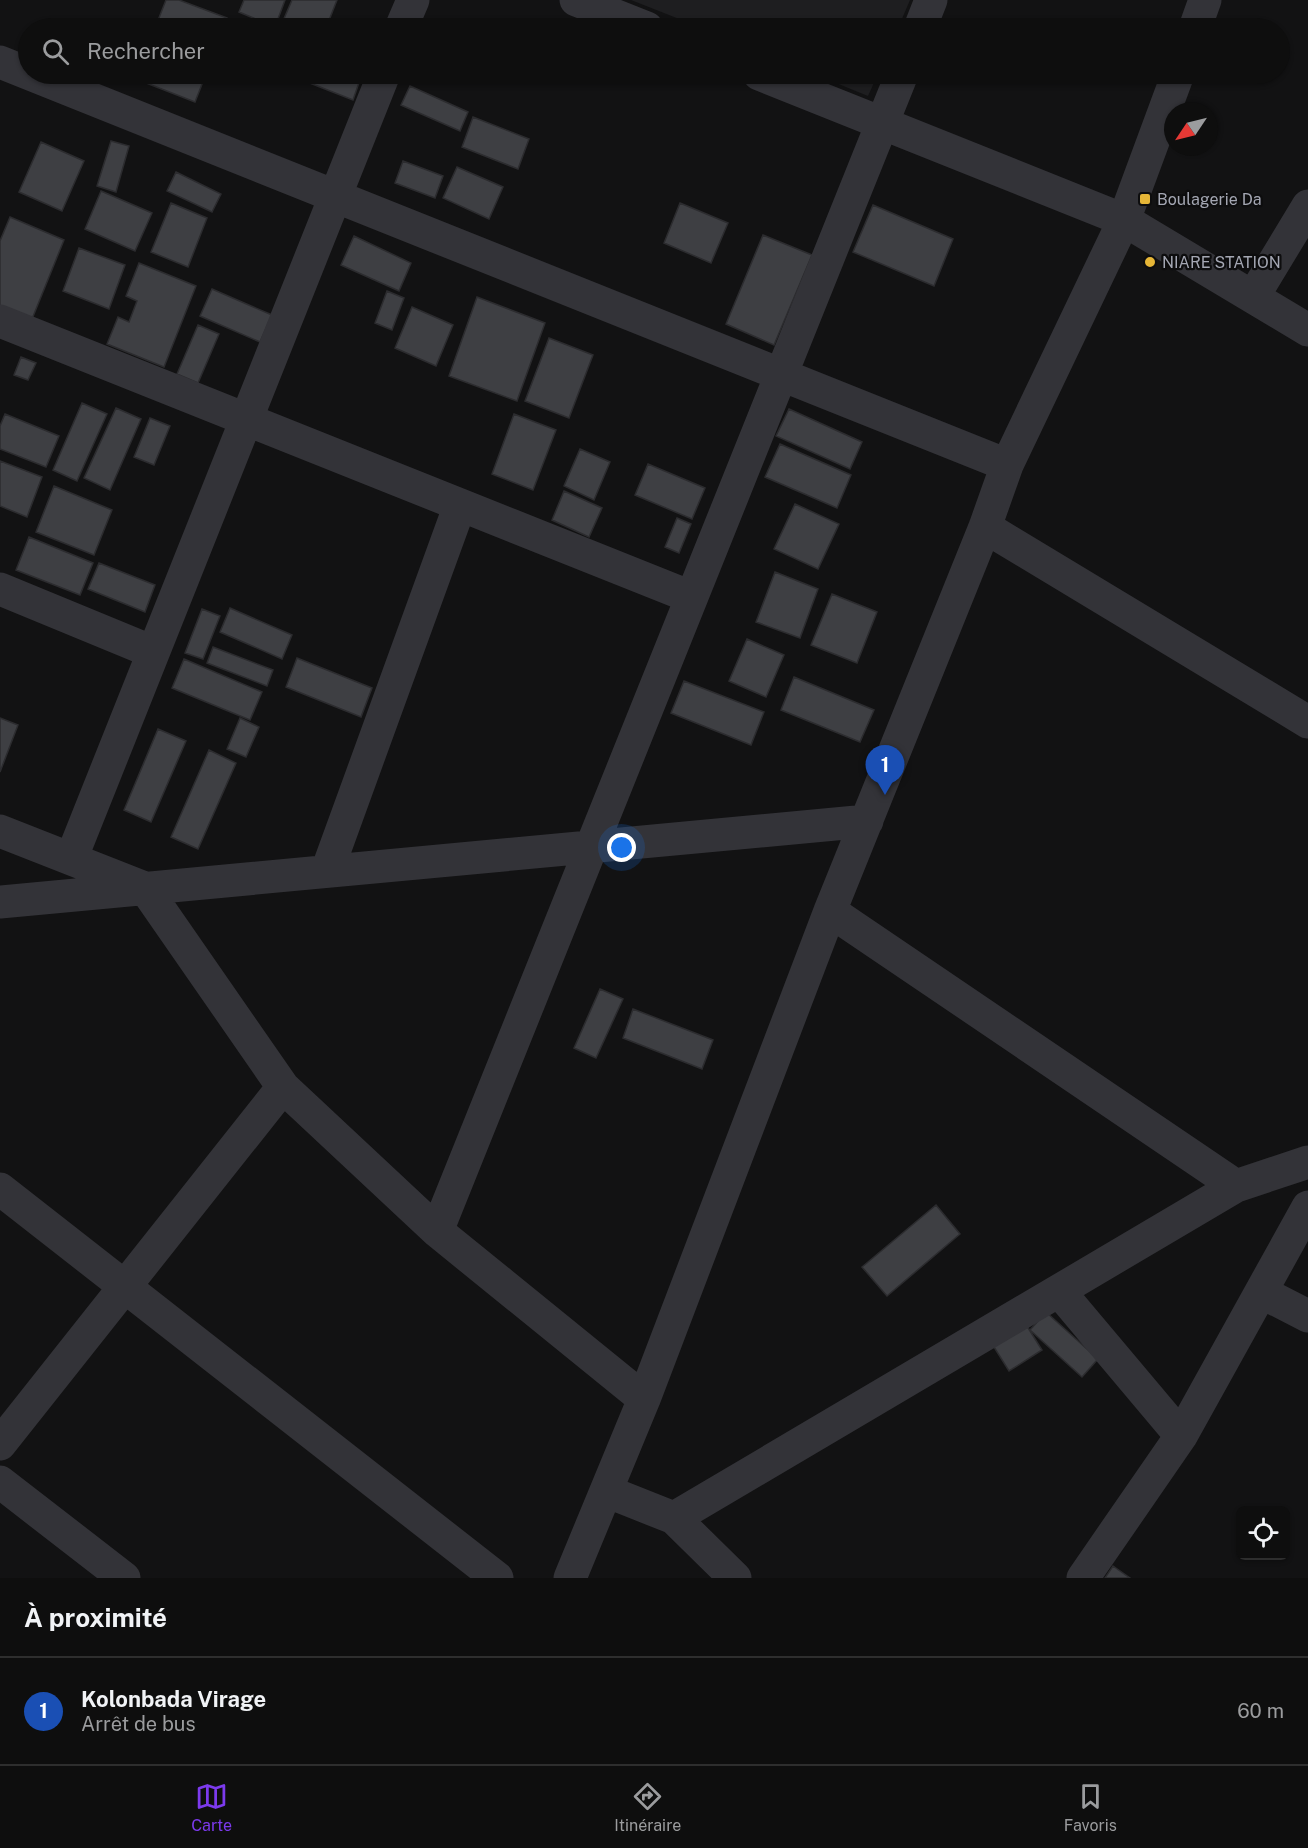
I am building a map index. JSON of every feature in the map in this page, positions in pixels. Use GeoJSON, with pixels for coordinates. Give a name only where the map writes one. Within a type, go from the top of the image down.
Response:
{"type":"FeatureCollection","features":[{"type":"Feature","properties":{"kind":"street"},"geometry":{"type":"LineString","coordinates":[[405,18],[413,0]]}},
{"type":"Feature","properties":{"kind":"street"},"geometry":{"type":"LineString","coordinates":[[576,0],[622,18]]}},
{"type":"Feature","properties":{"kind":"street"},"geometry":{"type":"LineString","coordinates":[[924,18],[931,0]]}},
{"type":"Feature","properties":{"kind":"street"},"geometry":{"type":"LineString","coordinates":[[1199,18],[1205,0]]}},
{"type":"Feature","properties":{"kind":"street"},"geometry":{"type":"LineString","coordinates":[[0,62],[18,69]]}},
{"type":"Feature","properties":{"kind":"street"},"geometry":{"type":"LineString","coordinates":[[55,84],[1006,465]]}},
{"type":"Feature","properties":{"kind":"street"},"geometry":{"type":"LineString","coordinates":[[71,859],[380,84]]}},
{"type":"Feature","properties":{"kind":"street"},"geometry":{"type":"LineString","coordinates":[[784,84],[1124,220],[1308,330]]}},
{"type":"Feature","properties":{"kind":"street"},"geometry":{"type":"LineString","coordinates":[[437,1231],[898,84]]}},
{"type":"Feature","properties":{"kind":"street"},"geometry":{"type":"LineString","coordinates":[[570,1578],[644,1399],[830,911],[985,527],[1006,465],[1124,220],[1174,84]]}},
{"type":"Feature","properties":{"kind":"street"},"geometry":{"type":"LineString","coordinates":[[1253,297],[1308,206]]}},
{"type":"Feature","properties":{"kind":"street"},"geometry":{"type":"LineString","coordinates":[[0,321],[691,597]]}},
{"type":"Feature","properties":{"kind":"street"},"geometry":{"type":"LineString","coordinates":[[327,871],[460,505]]}},
{"type":"Feature","properties":{"kind":"street"},"geometry":{"type":"LineString","coordinates":[[985,527],[1308,722]]}},
{"type":"Feature","properties":{"kind":"street"},"geometry":{"type":"LineString","coordinates":[[0,589],[153,652]]}},
{"type":"Feature","properties":{"kind":"street"},"geometry":{"type":"LineString","coordinates":[[0,902],[867,821]]}},
{"type":"Feature","properties":{"kind":"street"},"geometry":{"type":"LineString","coordinates":[[0,831],[144,888],[283,1087],[437,1231],[644,1399]]}},
{"type":"Feature","properties":{"kind":"street"},"geometry":{"type":"LineString","coordinates":[[830,911],[1236,1186]]}},
{"type":"Feature","properties":{"kind":"street"},"geometry":{"type":"LineString","coordinates":[[0,1444],[283,1087]]}},
{"type":"Feature","properties":{"kind":"street"},"geometry":{"type":"LineString","coordinates":[[674,1518],[1236,1186],[1308,1162]]}},
{"type":"Feature","properties":{"kind":"street"},"geometry":{"type":"LineString","coordinates":[[0,1189],[496,1578]]}},
{"type":"Feature","properties":{"kind":"street"},"geometry":{"type":"LineString","coordinates":[[1083,1578],[1181,1436],[1308,1208]]}},
{"type":"Feature","properties":{"kind":"street"},"geometry":{"type":"LineString","coordinates":[[1059,1291],[1181,1436]]}},
{"type":"Feature","properties":{"kind":"street"},"geometry":{"type":"LineString","coordinates":[[1261,1292],[1308,1316]]}},
{"type":"Feature","properties":{"kind":"street"},"geometry":{"type":"LineString","coordinates":[[0,1482],[89,1567],[124,1578]]}},
{"type":"Feature","properties":{"kind":"street"},"geometry":{"type":"LineString","coordinates":[[606,1491],[674,1518],[735,1578]]}},
{"type":"Feature","properties":{"kind":"shaded area"},"geometry":{"type":"Polygon","coordinates":[[[631,0],[910,0],[902,18],[677,18],[631,0]]]}},
{"type":"Feature","properties":{"kind":"shaded area"},"geometry":{"type":"Polygon","coordinates":[[[839,84],[873,84],[868,96],[839,84]]]}},
{"type":"Feature","properties":{"kind":"building"},"geometry":{"type":"Polygon","coordinates":[[[166,0],[179,0],[227,18],[159,18],[166,0]]]}},
{"type":"Feature","properties":{"kind":"building"},"geometry":{"type":"Polygon","coordinates":[[[244,0],[285,0],[278,18],[253,18],[239,12],[244,0]]]}},
{"type":"Feature","properties":{"kind":"building"},"geometry":{"type":"Polygon","coordinates":[[[292,0],[337,0],[330,18],[284,18],[292,0]]]}},
{"type":"Feature","properties":{"kind":"building"},"geometry":{"type":"Polygon","coordinates":[[[149,84],[202,84],[195,102],[149,84]]]}},
{"type":"Feature","properties":{"kind":"building"},"geometry":{"type":"Polygon","coordinates":[[[312,84],[359,84],[353,100],[312,84]]]}},
{"type":"Feature","properties":{"kind":"building"},"geometry":{"type":"Polygon","coordinates":[[[410,86],[468,112],[460,131],[401,105],[410,86]]]}},
{"type":"Feature","properties":{"kind":"building"},"geometry":{"type":"Polygon","coordinates":[[[473,117],[529,139],[518,169],[462,147],[473,117]]]}},
{"type":"Feature","properties":{"kind":"building"},"geometry":{"type":"Polygon","coordinates":[[[111,141],[129,146],[116,192],[97,186],[111,141]]]}},
{"type":"Feature","properties":{"kind":"building"},"geometry":{"type":"Polygon","coordinates":[[[41,142],[84,161],[62,211],[19,192],[41,142]]]}},
{"type":"Feature","properties":{"kind":"building"},"geometry":{"type":"Polygon","coordinates":[[[403,161],[443,176],[435,198],[395,183],[403,161]]]}},
{"type":"Feature","properties":{"kind":"building"},"geometry":{"type":"Polygon","coordinates":[[[457,167],[503,187],[489,219],[443,198],[457,167]]]}},
{"type":"Feature","properties":{"kind":"building"},"geometry":{"type":"Polygon","coordinates":[[[176,172],[221,194],[212,212],[167,191],[176,172]]]}},
{"type":"Feature","properties":{"kind":"building"},"geometry":{"type":"Polygon","coordinates":[[[101,191],[152,213],[135,251],[85,229],[101,191]]]}},
{"type":"Feature","properties":{"kind":"building"},"geometry":{"type":"Polygon","coordinates":[[[171,203],[207,218],[188,267],[151,252],[171,203]]]}},
{"type":"Feature","properties":{"kind":"building"},"geometry":{"type":"Polygon","coordinates":[[[680,203],[728,223],[711,263],[664,243],[680,203]]]}},
{"type":"Feature","properties":{"kind":"building"},"geometry":{"type":"Polygon","coordinates":[[[873,205],[953,239],[934,286],[853,252],[873,205]]]}},
{"type":"Feature","properties":{"kind":"building"},"geometry":{"type":"Polygon","coordinates":[[[10,217],[64,240],[32,319],[0,306],[0,241],[10,217]]]}},
{"type":"Feature","properties":{"kind":"building"},"geometry":{"type":"Polygon","coordinates":[[[763,235],[812,255],[774,345],[726,324],[763,235]]]}},
{"type":"Feature","properties":{"kind":"building"},"geometry":{"type":"Polygon","coordinates":[[[354,236],[411,263],[399,291],[341,265],[354,236]]]}},
{"type":"Feature","properties":{"kind":"building"},"geometry":{"type":"Polygon","coordinates":[[[79,248],[125,265],[109,309],[63,291],[79,248]]]}},
{"type":"Feature","properties":{"kind":"building"},"geometry":{"type":"Polygon","coordinates":[[[139,263],[196,286],[164,367],[107,344],[118,317],[129,322],[137,301],[126,296],[139,263]]]}},
{"type":"Feature","properties":{"kind":"building"},"geometry":{"type":"Polygon","coordinates":[[[212,289],[272,315],[260,342],[200,316],[212,289]]]}},
{"type":"Feature","properties":{"kind":"building"},"geometry":{"type":"Polygon","coordinates":[[[387,291],[404,298],[392,330],[375,323],[387,291]]]}},
{"type":"Feature","properties":{"kind":"building"},"geometry":{"type":"Polygon","coordinates":[[[477,297],[545,323],[517,401],[449,376],[477,297]]]}},
{"type":"Feature","properties":{"kind":"building"},"geometry":{"type":"Polygon","coordinates":[[[412,307],[453,325],[436,366],[395,348],[412,307]]]}},
{"type":"Feature","properties":{"kind":"building"},"geometry":{"type":"Polygon","coordinates":[[[198,325],[219,334],[198,383],[177,374],[198,325]]]}},
{"type":"Feature","properties":{"kind":"building"},"geometry":{"type":"Polygon","coordinates":[[[549,338],[593,355],[569,418],[525,401],[549,338]]]}},
{"type":"Feature","properties":{"kind":"building"},"geometry":{"type":"Polygon","coordinates":[[[21,357],[36,363],[28,380],[14,375],[21,357]]]}},
{"type":"Feature","properties":{"kind":"building"},"geometry":{"type":"Polygon","coordinates":[[[82,403],[107,414],[77,481],[53,470],[82,403]]]}},
{"type":"Feature","properties":{"kind":"building"},"geometry":{"type":"Polygon","coordinates":[[[116,408],[141,419],[110,490],[84,478],[116,408]]]}},
{"type":"Feature","properties":{"kind":"building"},"geometry":{"type":"Polygon","coordinates":[[[789,409],[862,442],[850,469],[776,436],[789,409]]]}},
{"type":"Feature","properties":{"kind":"building"},"geometry":{"type":"Polygon","coordinates":[[[5,414],[59,436],[46,467],[0,449],[0,426],[5,414]]]}},
{"type":"Feature","properties":{"kind":"building"},"geometry":{"type":"Polygon","coordinates":[[[514,414],[556,430],[533,490],[492,474],[514,414]]]}},
{"type":"Feature","properties":{"kind":"building"},"geometry":{"type":"Polygon","coordinates":[[[150,418],[170,426],[154,465],[134,457],[150,418]]]}},
{"type":"Feature","properties":{"kind":"building"},"geometry":{"type":"Polygon","coordinates":[[[780,444],[851,475],[837,508],[765,477],[780,444]]]}},
{"type":"Feature","properties":{"kind":"building"},"geometry":{"type":"Polygon","coordinates":[[[580,449],[610,462],[594,500],[564,486],[580,449]]]}},
{"type":"Feature","properties":{"kind":"building"},"geometry":{"type":"Polygon","coordinates":[[[0,461],[42,477],[27,517],[0,506],[0,461]]]}},
{"type":"Feature","properties":{"kind":"building"},"geometry":{"type":"Polygon","coordinates":[[[648,464],[705,488],[692,519],[635,495],[648,464]]]}},
{"type":"Feature","properties":{"kind":"building"},"geometry":{"type":"Polygon","coordinates":[[[54,486],[112,510],[94,555],[36,532],[54,486]]]}},
{"type":"Feature","properties":{"kind":"building"},"geometry":{"type":"Polygon","coordinates":[[[564,491],[602,508],[589,537],[552,520],[564,491]]]}},
{"type":"Feature","properties":{"kind":"building"},"geometry":{"type":"Polygon","coordinates":[[[795,504],[839,524],[818,569],[774,549],[795,504]]]}},
{"type":"Feature","properties":{"kind":"building"},"geometry":{"type":"Polygon","coordinates":[[[677,518],[691,524],[679,553],[665,547],[677,518]]]}},
{"type":"Feature","properties":{"kind":"building"},"geometry":{"type":"Polygon","coordinates":[[[29,537],[93,563],[80,595],[16,570],[29,537]]]}},
{"type":"Feature","properties":{"kind":"building"},"geometry":{"type":"Polygon","coordinates":[[[99,563],[155,585],[145,612],[88,589],[99,563]]]}},
{"type":"Feature","properties":{"kind":"building"},"geometry":{"type":"Polygon","coordinates":[[[775,572],[818,589],[800,638],[756,622],[775,572]]]}},
{"type":"Feature","properties":{"kind":"building"},"geometry":{"type":"Polygon","coordinates":[[[832,594],[877,612],[857,663],[811,645],[832,594]]]}},
{"type":"Feature","properties":{"kind":"building"},"geometry":{"type":"Polygon","coordinates":[[[230,608],[292,635],[282,659],[220,632],[230,608]]]}},
{"type":"Feature","properties":{"kind":"building"},"geometry":{"type":"Polygon","coordinates":[[[202,609],[220,616],[203,659],[185,653],[202,609]]]}},
{"type":"Feature","properties":{"kind":"building"},"geometry":{"type":"Polygon","coordinates":[[[747,639],[784,655],[766,697],[729,681],[747,639]]]}},
{"type":"Feature","properties":{"kind":"building"},"geometry":{"type":"Polygon","coordinates":[[[213,647],[273,670],[267,686],[207,663],[213,647]]]}},
{"type":"Feature","properties":{"kind":"building"},"geometry":{"type":"Polygon","coordinates":[[[297,658],[372,688],[361,717],[286,687],[297,658]]]}},
{"type":"Feature","properties":{"kind":"building"},"geometry":{"type":"Polygon","coordinates":[[[184,659],[262,692],[250,720],[172,688],[184,659]]]}},
{"type":"Feature","properties":{"kind":"building"},"geometry":{"type":"Polygon","coordinates":[[[794,677],[874,710],[860,742],[781,710],[794,677]]]}},
{"type":"Feature","properties":{"kind":"building"},"geometry":{"type":"Polygon","coordinates":[[[684,681],[764,712],[751,745],[671,713],[684,681]]]}},
{"type":"Feature","properties":{"kind":"building"},"geometry":{"type":"Polygon","coordinates":[[[0,718],[18,725],[0,772],[0,718]]]}},
{"type":"Feature","properties":{"kind":"building"},"geometry":{"type":"Polygon","coordinates":[[[240,718],[259,727],[246,757],[227,749],[240,718]]]}},
{"type":"Feature","properties":{"kind":"building"},"geometry":{"type":"Polygon","coordinates":[[[158,729],[186,741],[151,822],[124,810],[158,729]]]}},
{"type":"Feature","properties":{"kind":"building"},"geometry":{"type":"Polygon","coordinates":[[[209,750],[236,763],[198,849],[171,837],[209,750]]]}},
{"type":"Feature","properties":{"kind":"building"},"geometry":{"type":"Polygon","coordinates":[[[600,989],[623,999],[596,1058],[574,1048],[600,989]]]}},
{"type":"Feature","properties":{"kind":"building"},"geometry":{"type":"Polygon","coordinates":[[[633,1009],[713,1040],[702,1069],[623,1038],[633,1009]]]}},
{"type":"Feature","properties":{"kind":"building"},"geometry":{"type":"Polygon","coordinates":[[[936,1205],[960,1234],[887,1296],[862,1267],[936,1205]]]}},
{"type":"Feature","properties":{"kind":"building"},"geometry":{"type":"Polygon","coordinates":[[[1046,1312],[1098,1359],[1082,1377],[1030,1330],[1046,1312]]]}},
{"type":"Feature","properties":{"kind":"building"},"geometry":{"type":"Polygon","coordinates":[[[1020,1315],[1042,1350],[1009,1371],[987,1336],[1020,1315]]]}},
{"type":"Feature","properties":{"kind":"building"},"geometry":{"type":"Polygon","coordinates":[[[1113,1566],[1130,1578],[1105,1578],[1113,1566]]]}},
{"type":"Feature","properties":{"kind":"place","name":"Boulagerie Da"},"geometry":{"type":"Point","coordinates":[1145,199]}},
{"type":"Feature","properties":{"kind":"place","name":"NIARE STATION"},"geometry":{"type":"Point","coordinates":[1150,262]}},
{"type":"Feature","properties":{"kind":"place","name":"Kolonbada Virage"},"geometry":{"type":"Point","coordinates":[885,795]}}]}
